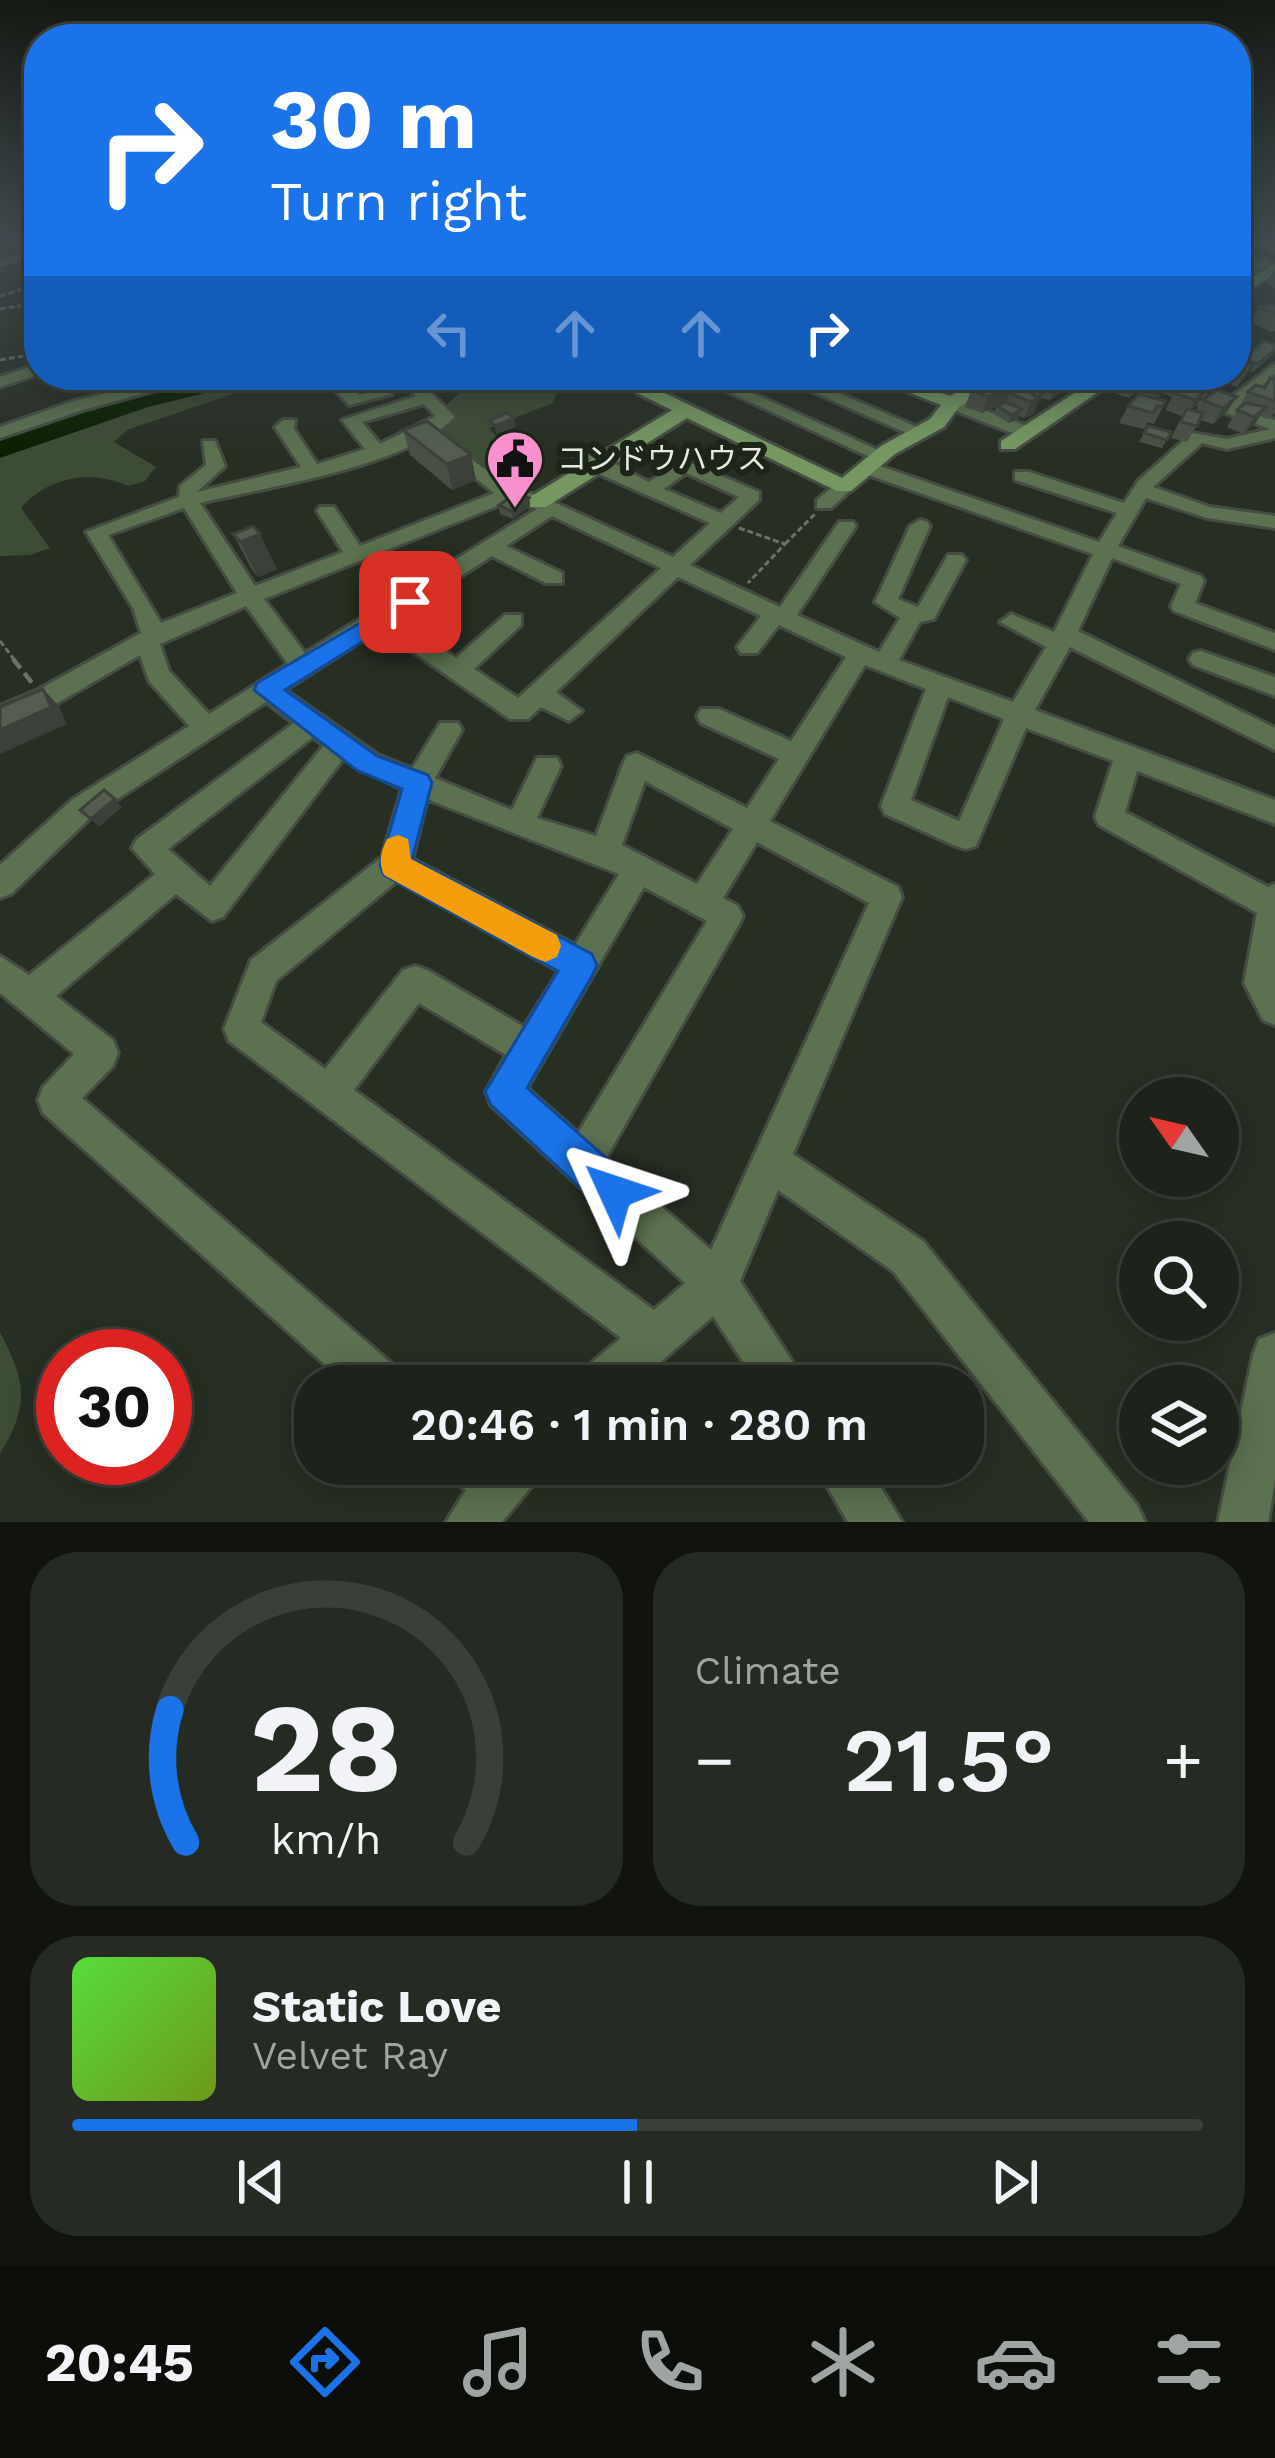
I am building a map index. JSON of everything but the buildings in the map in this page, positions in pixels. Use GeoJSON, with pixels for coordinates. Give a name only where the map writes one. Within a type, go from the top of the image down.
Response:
{"type":"FeatureCollection","features":[{"type":"Feature","properties":{"kind":"street"},"geometry":{"type":"LineString","coordinates":[[1251,389],[1275,369]]}},
{"type":"Feature","properties":{"kind":"street"},"geometry":{"type":"LineString","coordinates":[[0,433],[80,404],[139,390]]}},
{"type":"Feature","properties":{"kind":"street"},"geometry":{"type":"LineString","coordinates":[[344,390],[355,401],[403,390]]}},
{"type":"Feature","properties":{"kind":"street"},"geometry":{"type":"LineString","coordinates":[[377,452],[351,420],[413,390]]}},
{"type":"Feature","properties":{"kind":"street"},"geometry":{"type":"LineString","coordinates":[[206,729],[158,675],[144,608],[96,532],[189,500],[377,452],[428,433],[446,416],[424,390]]}},
{"type":"Feature","properties":{"kind":"street"},"geometry":{"type":"LineString","coordinates":[[645,390],[844,487]]}},
{"type":"Feature","properties":{"kind":"street"},"geometry":{"type":"LineString","coordinates":[[730,390],[875,462],[1192,580],[1182,606],[1275,642]]}},
{"type":"Feature","properties":{"kind":"street"},"geometry":{"type":"LineString","coordinates":[[820,390],[917,430]]}},
{"type":"Feature","properties":{"kind":"street"},"geometry":{"type":"LineString","coordinates":[[914,390],[1026,432]]}},
{"type":"Feature","properties":{"kind":"street"},"geometry":{"type":"LineString","coordinates":[[824,505],[975,390]]}},
{"type":"Feature","properties":{"kind":"street"},"geometry":{"type":"LineString","coordinates":[[1008,445],[1091,390]]}},
{"type":"Feature","properties":{"kind":"street"},"geometry":{"type":"LineString","coordinates":[[1172,390],[1275,429]]}},
{"type":"Feature","properties":{"kind":"street"},"geometry":{"type":"LineString","coordinates":[[1226,409],[1249,390]]}},
{"type":"Feature","properties":{"kind":"street"},"geometry":{"type":"LineString","coordinates":[[0,884],[83,807],[301,665],[493,548],[544,506],[589,458],[686,410]]}},
{"type":"Feature","properties":{"kind":"street"},"geometry":{"type":"LineString","coordinates":[[289,424],[284,427],[311,468]]}},
{"type":"Feature","properties":{"kind":"street"},"geometry":{"type":"LineString","coordinates":[[940,685],[895,806],[966,837],[1019,715],[1134,500],[1198,437],[1227,443],[1275,429]]}},
{"type":"Feature","properties":{"kind":"street"},"geometry":{"type":"LineString","coordinates":[[428,433],[510,494],[779,616],[940,685],[1275,812]]}},
{"type":"Feature","properties":{"kind":"street"},"geometry":{"type":"LineString","coordinates":[[209,445],[216,466],[187,490],[189,500],[208,538],[301,665]]}},
{"type":"Feature","properties":{"kind":"street"},"geometry":{"type":"LineString","coordinates":[[589,458],[724,522]]}},
{"type":"Feature","properties":{"kind":"street"},"geometry":{"type":"LineString","coordinates":[[382,619],[519,712],[752,496],[685,466],[650,490]]}},
{"type":"Feature","properties":{"kind":"street"},"geometry":{"type":"LineString","coordinates":[[1022,476],[1275,522]]}},
{"type":"Feature","properties":{"kind":"street"},"geometry":{"type":"LineString","coordinates":[[0,717],[45,698],[150,637],[510,494]]}},
{"type":"Feature","properties":{"kind":"street"},"geometry":{"type":"LineString","coordinates":[[327,511],[340,536],[357,554]]}},
{"type":"Feature","properties":{"kind":"street"},"geometry":{"type":"LineString","coordinates":[[749,647],[779,616],[846,526]]}},
{"type":"Feature","properties":{"kind":"street"},"geometry":{"type":"LineString","coordinates":[[920,526],[886,602],[914,615],[926,614],[955,560]]}},
{"type":"Feature","properties":{"kind":"street"},"geometry":{"type":"LineString","coordinates":[[493,548],[554,578]]}},
{"type":"Feature","properties":{"kind":"street"},"geometry":{"type":"LineString","coordinates":[[437,584],[460,598]]}},
{"type":"Feature","properties":{"kind":"street"},"geometry":{"type":"LineString","coordinates":[[703,902],[799,756],[873,658],[914,615]]}},
{"type":"Feature","properties":{"kind":"street"},"geometry":{"type":"LineString","coordinates":[[458,670],[513,620]]}},
{"type":"Feature","properties":{"kind":"street"},"geometry":{"type":"LineString","coordinates":[[1011,622],[1137,667],[1138,674],[1275,740]]}},
{"type":"Feature","properties":{"kind":"street"},"geometry":{"type":"LineString","coordinates":[[1189,698],[1202,656],[1275,687]]}},
{"type":"Feature","properties":{"kind":"street"},"geometry":{"type":"LineString","coordinates":[[266,690],[368,763],[622,861],[727,916],[582,1162]]}},
{"type":"Feature","properties":{"kind":"street"},"geometry":{"type":"LineString","coordinates":[[541,695],[569,711]]}},
{"type":"Feature","properties":{"kind":"street"},"geometry":{"type":"LineString","coordinates":[[710,716],[799,756]]}},
{"type":"Feature","properties":{"kind":"street"},"geometry":{"type":"LineString","coordinates":[[312,723],[147,848],[212,907],[340,744]]}},
{"type":"Feature","properties":{"kind":"street"},"geometry":{"type":"LineString","coordinates":[[449,730],[418,783],[395,865],[263,971],[241,1030],[655,1337]]}},
{"type":"Feature","properties":{"kind":"street"},"geometry":{"type":"LineString","coordinates":[[1128,757],[1108,817],[1274,902],[1261,983],[1275,1008]]}},
{"type":"Feature","properties":{"kind":"street"},"geometry":{"type":"LineString","coordinates":[[623,1365],[716,1284],[887,897],[637,764],[622,861],[580,965],[504,1092],[716,1284],[771,1365]]}},
{"type":"Feature","properties":{"kind":"street"},"geometry":{"type":"LineString","coordinates":[[519,825],[547,766]]}},
{"type":"Feature","properties":{"kind":"street"},"geometry":{"type":"LineString","coordinates":[[395,865],[580,965]]}},
{"type":"Feature","properties":{"kind":"street"},"geometry":{"type":"LineString","coordinates":[[176,876],[16,983],[100,1053],[56,1100],[359,1365]]}},
{"type":"Feature","properties":{"kind":"street"},"geometry":{"type":"LineString","coordinates":[[327,1096],[415,982],[530,1050]]}},
{"type":"Feature","properties":{"kind":"street"},"geometry":{"type":"LineString","coordinates":[[771,1162],[908,1256],[1120,1522]]}},
{"type":"Feature","properties":{"kind":"street"},"geometry":{"type":"LineString","coordinates":[[1243,1522],[1269,1421],[1275,1355]]}},
{"type":"Feature","properties":{"kind":"street"},"geometry":{"type":"LineString","coordinates":[[852,1485],[877,1522]]}},
{"type":"Feature","properties":{"kind":"path"},"geometry":{"type":"LineString","coordinates":[[736,596],[824,505]]}},
{"type":"Feature","properties":{"kind":"path"},"geometry":{"type":"LineString","coordinates":[[724,522],[785,544]]}},
{"type":"Feature","properties":{"kind":"path"},"geometry":{"type":"LineString","coordinates":[[0,641],[45,698]]}},
{"type":"Feature","properties":{"kind":"green space"},"geometry":{"type":"Polygon","coordinates":[[[191,390],[244,390],[127,430],[114,442],[156,467],[145,481],[128,486],[85,477],[44,489],[21,508],[50,548],[30,555],[0,556],[0,454],[191,390]]]}},
{"type":"Feature","properties":{"kind":"green space"},"geometry":{"type":"Polygon","coordinates":[[[463,390],[557,390],[553,403],[489,428],[513,455],[499,467],[485,469],[438,430],[452,416],[445,406],[463,390]]]}},
{"type":"Feature","properties":{"kind":"green space"},"geometry":{"type":"Polygon","coordinates":[[[0,1332],[21,1393],[16,1421],[0,1454],[0,1332]]]}},
{"type":"Feature","properties":{"kind":"waterway"},"geometry":{"type":"LineString","coordinates":[[0,450],[189,390]]}},
{"type":"Feature","properties":{"kind":"slow traffic"},"geometry":{"type":"LineString","coordinates":[[398,848],[395,865],[545,946]]}},
{"type":"Feature","properties":{"kind":"place","name":"コンドウハウス"},"geometry":{"type":"Point","coordinates":[515,510]}},
{"type":"Feature","properties":{"kind":"route"},"geometry":{"type":"LineString","coordinates":[[410,602],[266,690],[368,763],[418,783],[395,865],[580,965],[504,1092],[615,1192]]}}]}
